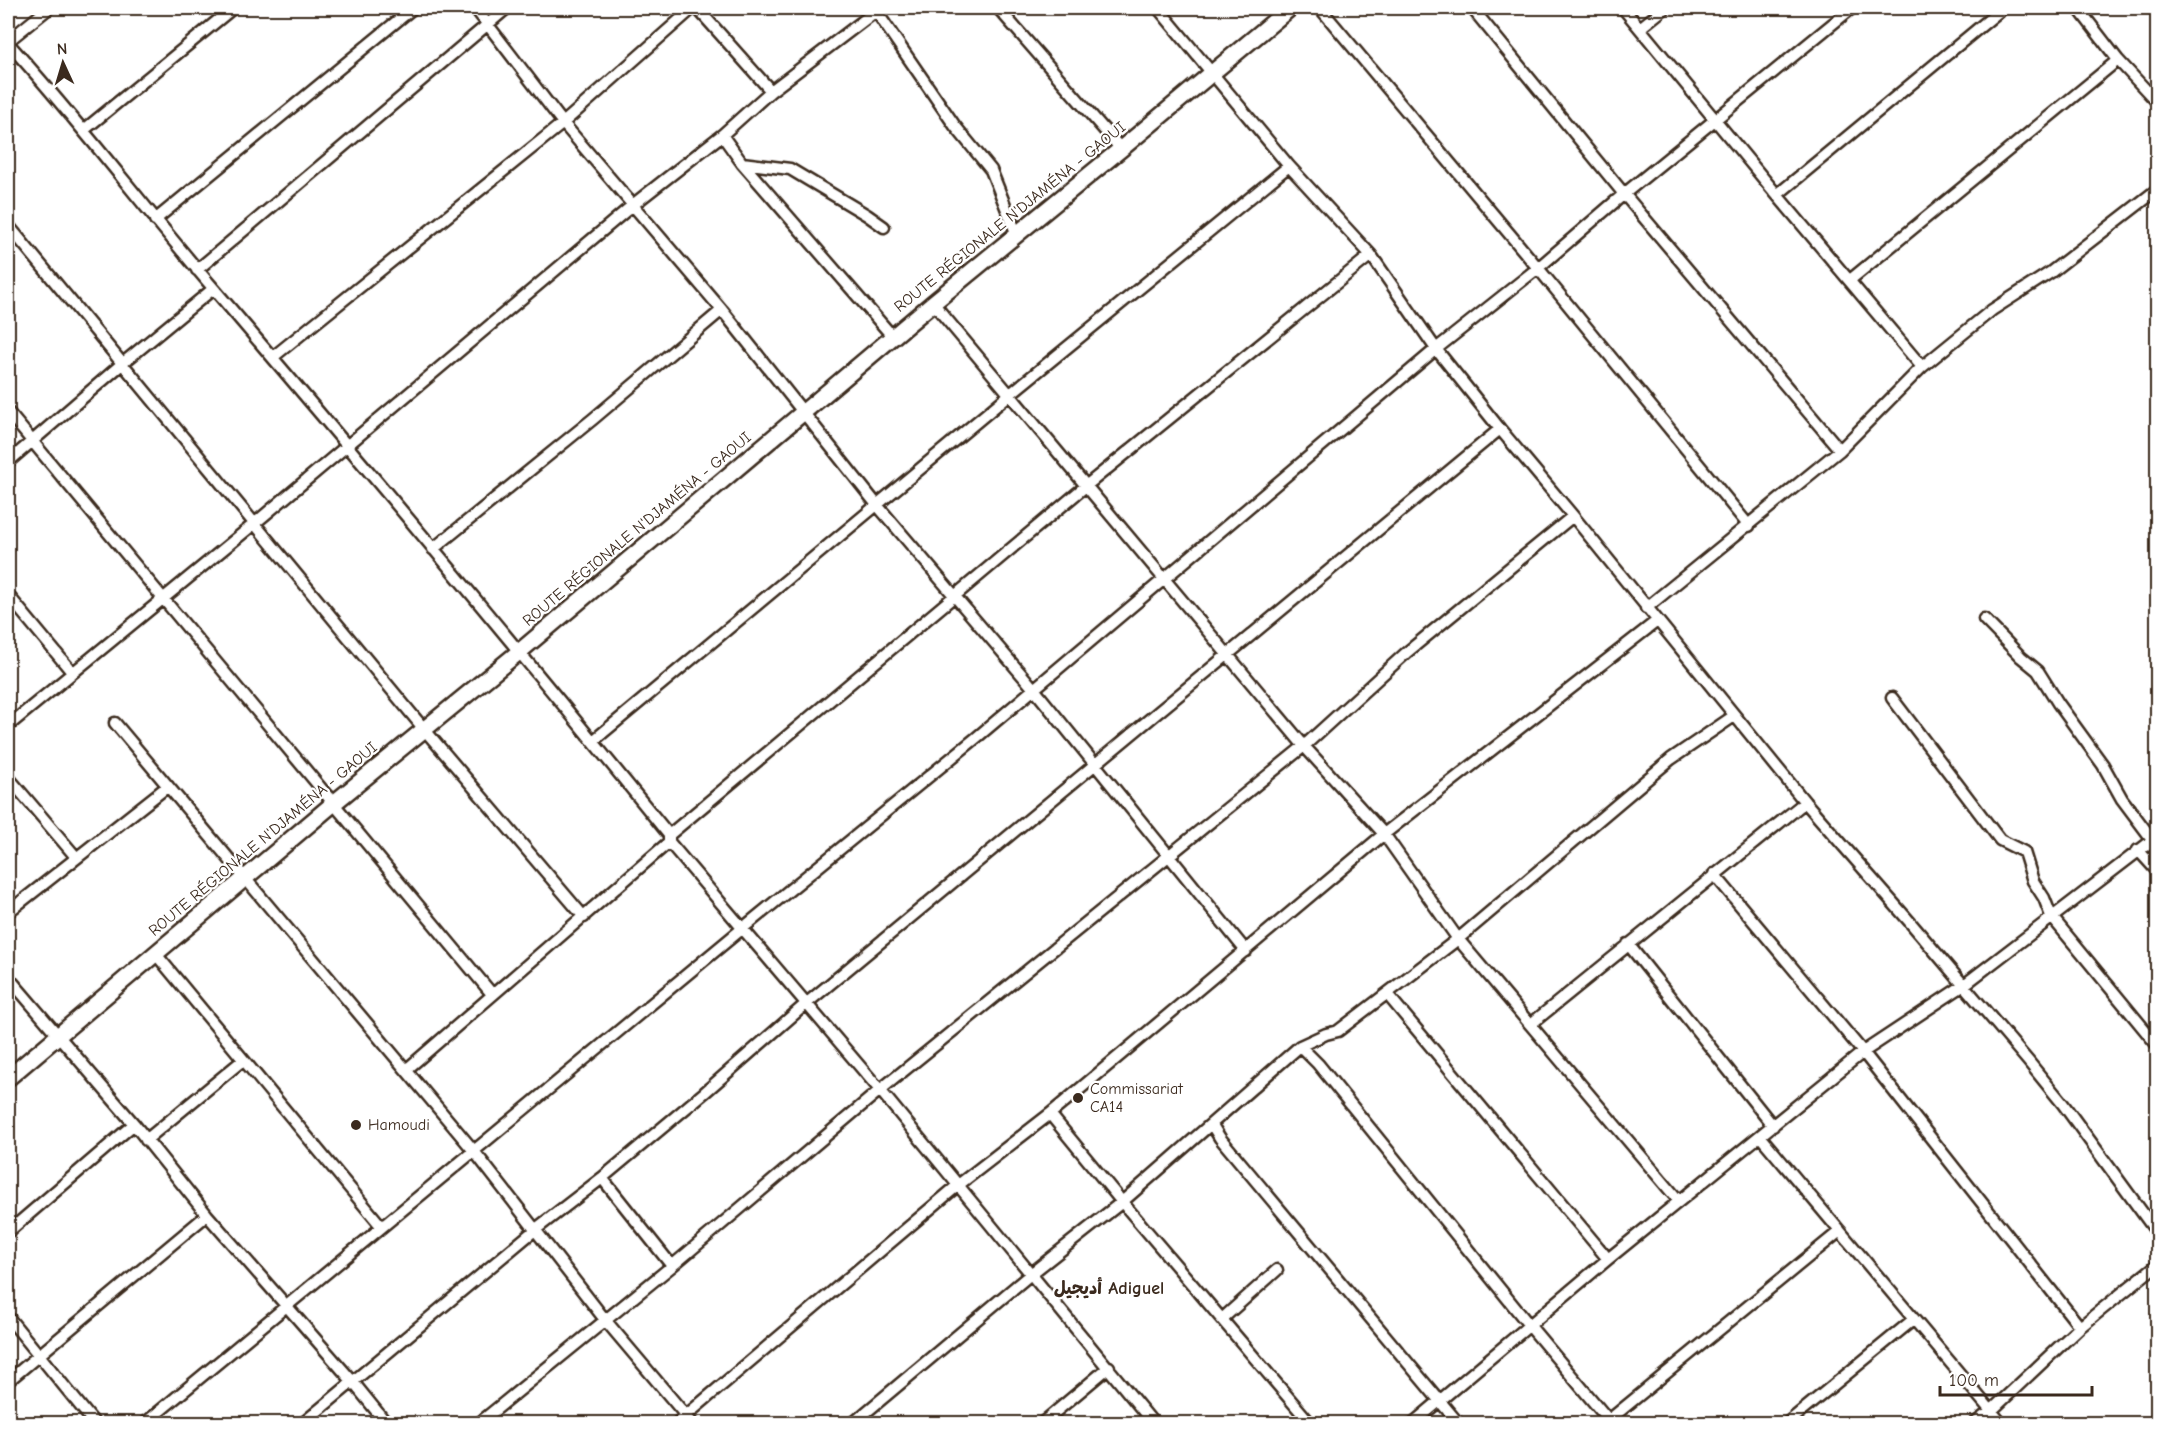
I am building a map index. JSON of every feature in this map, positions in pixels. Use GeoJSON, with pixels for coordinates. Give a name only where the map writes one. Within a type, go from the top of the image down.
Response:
{"type":"FeatureCollection","features":[{"type":"Feature","properties":{"kind":"street"},"geometry":{"type":"LineString","coordinates":[[49,8],[8,42],[84,130],[155,220],[273,357],[593,741],[669,838],[880,1090],[957,1186],[1032,1273],[1154,1424]]}},
{"type":"Feature","properties":{"kind":"street"},"geometry":{"type":"LineString","coordinates":[[84,130],[233,8]]}},
{"type":"Feature","properties":{"kind":"street"},"geometry":{"type":"LineString","coordinates":[[155,220],[413,8]]}},
{"type":"Feature","properties":{"kind":"street"},"geometry":{"type":"LineString","coordinates":[[475,8],[563,123],[722,310],[877,505],[1034,689],[1246,951]]}},
{"type":"Feature","properties":{"kind":"street"},"geometry":{"type":"LineString","coordinates":[[197,270],[507,8]]}},
{"type":"Feature","properties":{"kind":"street"},"geometry":{"type":"LineString","coordinates":[[273,357],[563,123],[695,8],[771,91]]}},
{"type":"Feature","properties":{"kind":"street"},"geometry":{"type":"LineString","coordinates":[[998,8],[1121,149]]}},
{"type":"Feature","properties":{"kind":"street"},"geometry":{"type":"LineString","coordinates":[[1158,8],[1289,166],[1371,255],[1436,349],[1804,802],[1964,984],[2063,1104],[2157,1234]]}},
{"type":"Feature","properties":{"kind":"street","name":"ROUTE RÉGIONALE N'DJAMÉNA - GAOUI"},"geometry":{"type":"LineString","coordinates":[[8,1078],[933,303],[1290,8]]}},
{"type":"Feature","properties":{"kind":"street"},"geometry":{"type":"LineString","coordinates":[[1320,8],[1538,268],[1749,526]]}},
{"type":"Feature","properties":{"kind":"street"},"geometry":{"type":"LineString","coordinates":[[1623,8],[1922,368]]}},
{"type":"Feature","properties":{"kind":"street"},"geometry":{"type":"LineString","coordinates":[[1641,28],[1665,8]]}},
{"type":"Feature","properties":{"kind":"street"},"geometry":{"type":"LineString","coordinates":[[144,1424],[1165,581],[1436,349],[1538,268],[1624,194],[1852,8]]}},
{"type":"Feature","properties":{"kind":"street"},"geometry":{"type":"LineString","coordinates":[[1777,195],[2003,8]]}},
{"type":"Feature","properties":{"kind":"street"},"geometry":{"type":"LineString","coordinates":[[2078,8],[2118,60],[2157,103]]}},
{"type":"Feature","properties":{"kind":"street"},"geometry":{"type":"LineString","coordinates":[[8,726],[161,598],[254,524],[634,204],[722,135],[771,91],[878,9],[955,126],[991,170],[1017,235]]}},
{"type":"Feature","properties":{"kind":"street"},"geometry":{"type":"LineString","coordinates":[[1479,10],[1624,194],[1840,450]]}},
{"type":"Feature","properties":{"kind":"street"},"geometry":{"type":"LineString","coordinates":[[1850,280],[2118,60]]}},
{"type":"Feature","properties":{"kind":"street"},"geometry":{"type":"LineString","coordinates":[[722,135],[742,163],[893,337]]}},
{"type":"Feature","properties":{"kind":"street"},"geometry":{"type":"LineString","coordinates":[[742,163],[790,170],[884,227]]}},
{"type":"Feature","properties":{"kind":"street"},"geometry":{"type":"LineString","coordinates":[[593,741],[1289,166]]}},
{"type":"Feature","properties":{"kind":"street"},"geometry":{"type":"LineString","coordinates":[[1646,608],[1840,450],[1922,368],[1992,310],[2051,272],[2157,189]]}},
{"type":"Feature","properties":{"kind":"street"},"geometry":{"type":"LineString","coordinates":[[8,225],[424,729],[584,917]]}},
{"type":"Feature","properties":{"kind":"street"},"geometry":{"type":"LineString","coordinates":[[406,1070],[584,917],[669,838],[1087,485],[1371,255]]}},
{"type":"Feature","properties":{"kind":"street"},"geometry":{"type":"LineString","coordinates":[[8,462],[213,289]]}},
{"type":"Feature","properties":{"kind":"street"},"geometry":{"type":"LineString","coordinates":[[933,303],[1304,746],[1384,834],[1458,939],[1679,1201]]}},
{"type":"Feature","properties":{"kind":"street"},"geometry":{"type":"LineString","coordinates":[[433,549],[722,310]]}},
{"type":"Feature","properties":{"kind":"street"},"geometry":{"type":"LineString","coordinates":[[8,412],[492,994]]}},
{"type":"Feature","properties":{"kind":"street"},"geometry":{"type":"LineString","coordinates":[[302,1424],[536,1229],[602,1178],[807,1004],[1500,429]]}},
{"type":"Feature","properties":{"kind":"street"},"geometry":{"type":"LineString","coordinates":[[478,1424],[606,1321],[880,1090],[1304,746],[1406,653],[1573,516]]}},
{"type":"Feature","properties":{"kind":"street"},"geometry":{"type":"LineString","coordinates":[[8,595],[72,672]]}},
{"type":"Feature","properties":{"kind":"street"},"geometry":{"type":"LineString","coordinates":[[1412,1424],[1608,1259],[1863,1052],[1964,984],[2155,837],[2122,799],[2103,765],[2038,671],[1984,619]]}},
{"type":"Feature","properties":{"kind":"street"},"geometry":{"type":"LineString","coordinates":[[676,1424],[690,1419],[957,1186],[1050,1114],[1384,834],[1657,621]]}},
{"type":"Feature","properties":{"kind":"street"},"geometry":{"type":"LineString","coordinates":[[1892,698],[2000,840],[2024,852],[2032,881],[2044,898],[2051,916],[2157,1046]]}},
{"type":"Feature","properties":{"kind":"street"},"geometry":{"type":"LineString","coordinates":[[852,1424],[1032,1273],[1122,1202],[1300,1046],[1338,1031],[1387,994],[1458,939],[1671,759],[1734,716]]}},
{"type":"Feature","properties":{"kind":"street"},"geometry":{"type":"LineString","coordinates":[[115,723],[474,1151],[606,1321],[690,1419]]}},
{"type":"Feature","properties":{"kind":"street"},"geometry":{"type":"LineString","coordinates":[[8,777],[76,857]]}},
{"type":"Feature","properties":{"kind":"street"},"geometry":{"type":"LineString","coordinates":[[8,912],[168,786]]}},
{"type":"Feature","properties":{"kind":"street"},"geometry":{"type":"LineString","coordinates":[[1531,1024],[1804,802]]}},
{"type":"Feature","properties":{"kind":"street"},"geometry":{"type":"LineString","coordinates":[[2138,850],[2157,872]]}},
{"type":"Feature","properties":{"kind":"street"},"geometry":{"type":"LineString","coordinates":[[1714,874],[1863,1052],[2080,1328]]}},
{"type":"Feature","properties":{"kind":"street"},"geometry":{"type":"LineString","coordinates":[[1628,944],[1773,1126]]}},
{"type":"Feature","properties":{"kind":"street"},"geometry":{"type":"LineString","coordinates":[[156,953],[382,1227]]}},
{"type":"Feature","properties":{"kind":"street"},"geometry":{"type":"LineString","coordinates":[[8,977],[135,1124],[207,1215],[387,1424]]}},
{"type":"Feature","properties":{"kind":"street"},"geometry":{"type":"LineString","coordinates":[[1387,994],[1608,1259]]}},
{"type":"Feature","properties":{"kind":"street"},"geometry":{"type":"LineString","coordinates":[[1300,1046],[1318,1064],[1528,1325],[1611,1422],[1840,1231]]}},
{"type":"Feature","properties":{"kind":"street"},"geometry":{"type":"LineString","coordinates":[[146,1140],[243,1060]]}},
{"type":"Feature","properties":{"kind":"street"},"geometry":{"type":"LineString","coordinates":[[1050,1114],[1311,1424]]}},
{"type":"Feature","properties":{"kind":"street"},"geometry":{"type":"LineString","coordinates":[[8,1232],[135,1124]]}},
{"type":"Feature","properties":{"kind":"street"},"geometry":{"type":"LineString","coordinates":[[1212,1125],[1220,1138],[1459,1424]]}},
{"type":"Feature","properties":{"kind":"street"},"geometry":{"type":"LineString","coordinates":[[1760,1136],[2002,1424]]}},
{"type":"Feature","properties":{"kind":"street"},"geometry":{"type":"LineString","coordinates":[[602,1178],[672,1266]]}},
{"type":"Feature","properties":{"kind":"street"},"geometry":{"type":"LineString","coordinates":[[8,1381],[207,1215]]}},
{"type":"Feature","properties":{"kind":"street"},"geometry":{"type":"LineString","coordinates":[[1974,1424],[2080,1328],[2157,1263]]}},
{"type":"Feature","properties":{"kind":"street"},"geometry":{"type":"LineString","coordinates":[[1222,1319],[1277,1270]]}},
{"type":"Feature","properties":{"kind":"street"},"geometry":{"type":"LineString","coordinates":[[8,1317],[95,1424]]}},
{"type":"Feature","properties":{"kind":"street"},"geometry":{"type":"LineString","coordinates":[[1786,1424],[1914,1319]]}},
{"type":"Feature","properties":{"kind":"street"},"geometry":{"type":"LineString","coordinates":[[1041,1424],[1109,1367]]}},
{"type":"Feature","properties":{"kind":"place","name":"Commissariat CA14"},"geometry":{"type":"Point","coordinates":[1078,1098]}},
{"type":"Feature","properties":{"kind":"place","name":"Hamoudi"},"geometry":{"type":"Point","coordinates":[356,1125]}},
{"type":"Feature","properties":{"kind":"district","name":"أديجيل Adiguel"},"geometry":{"type":"Point","coordinates":[1109,1288]}}]}
